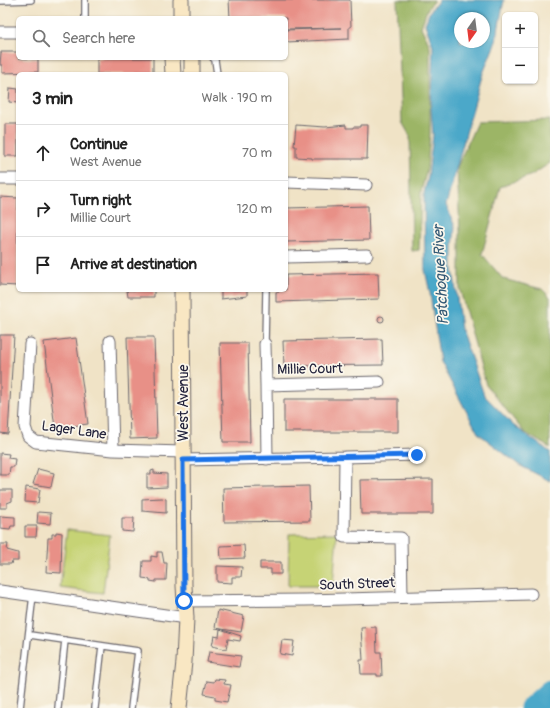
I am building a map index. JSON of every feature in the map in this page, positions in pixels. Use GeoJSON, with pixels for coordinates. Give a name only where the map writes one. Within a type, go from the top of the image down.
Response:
{"type":"FeatureCollection","features":[{"type":"Feature","properties":{"kind":"main road"},"geometry":{"type":"LineString","coordinates":[[181,0],[181,16]]}},
{"type":"Feature","properties":{"kind":"main road"},"geometry":{"type":"LineString","coordinates":[[172,60],[173,72]]}},
{"type":"Feature","properties":{"kind":"main road"},"geometry":{"type":"LineString","coordinates":[[192,60],[192,72]]}},
{"type":"Feature","properties":{"kind":"main road","name":"West Avenue"},"geometry":{"type":"LineString","coordinates":[[179,708],[184,662],[186,618],[184,601],[182,292]]}},
{"type":"Feature","properties":{"kind":"street"},"geometry":{"type":"LineString","coordinates":[[0,32],[16,32]]}},
{"type":"Feature","properties":{"kind":"street"},"geometry":{"type":"LineString","coordinates":[[0,179],[16,179]]}},
{"type":"Feature","properties":{"kind":"street"},"geometry":{"type":"LineString","coordinates":[[288,182],[366,185]]}},
{"type":"Feature","properties":{"kind":"street"},"geometry":{"type":"LineString","coordinates":[[288,257],[367,255]]}},
{"type":"Feature","properties":{"kind":"street","name":"Lager Lane"},"geometry":{"type":"LineString","coordinates":[[110,341],[113,450]]}},
{"type":"Feature","properties":{"kind":"street","name":"Lager Lane"},"geometry":{"type":"LineString","coordinates":[[30,344],[25,427],[28,436],[36,442],[183,456]]}},
{"type":"Feature","properties":{"kind":"street"},"geometry":{"type":"LineString","coordinates":[[265,344],[266,385]]}},
{"type":"Feature","properties":{"kind":"street","name":"Millie Court"},"geometry":{"type":"LineString","coordinates":[[267,458],[266,385],[379,382]]}},
{"type":"Feature","properties":{"kind":"street"},"geometry":{"type":"LineString","coordinates":[[183,456],[267,458],[417,455]]}},
{"type":"Feature","properties":{"kind":"street"},"geometry":{"type":"LineString","coordinates":[[345,457],[344,537],[401,538],[402,598]]}},
{"type":"Feature","properties":{"kind":"street"},"geometry":{"type":"LineString","coordinates":[[0,591],[186,618]]}},
{"type":"Feature","properties":{"kind":"street","name":"South Street"},"geometry":{"type":"LineString","coordinates":[[184,601],[402,598],[531,594]]}},
{"type":"Feature","properties":{"kind":"lane"},"geometry":{"type":"LineString","coordinates":[[0,1],[31,0]]}},
{"type":"Feature","properties":{"kind":"lane"},"geometry":{"type":"LineString","coordinates":[[85,0],[85,16]]}},
{"type":"Feature","properties":{"kind":"lane"},"geometry":{"type":"LineString","coordinates":[[215,60],[217,72]]}},
{"type":"Feature","properties":{"kind":"lane"},"geometry":{"type":"LineString","coordinates":[[265,344],[266,292]]}},
{"type":"Feature","properties":{"kind":"lane"},"geometry":{"type":"LineString","coordinates":[[20,708],[30,635],[33,595]]}},
{"type":"Feature","properties":{"kind":"lane"},"geometry":{"type":"LineString","coordinates":[[30,635],[138,651],[131,708]]}},
{"type":"Feature","properties":{"kind":"lane"},"geometry":{"type":"LineString","coordinates":[[58,708],[65,640]]}},
{"type":"Feature","properties":{"kind":"lane"},"geometry":{"type":"LineString","coordinates":[[95,708],[102,646]]}},
{"type":"Feature","properties":{"kind":"green space"},"geometry":{"type":"Polygon","coordinates":[[[397,0],[434,0],[427,10],[421,27],[430,46],[430,134],[427,169],[421,192],[419,250],[412,251],[410,136],[402,122],[397,0]]]}},
{"type":"Feature","properties":{"kind":"green space"},"geometry":{"type":"Polygon","coordinates":[[[550,120],[550,163],[532,175],[500,187],[482,254],[503,279],[542,289],[550,297],[550,448],[524,432],[486,385],[460,290],[460,232],[457,167],[477,122],[550,120]]]}},
{"type":"Feature","properties":{"kind":"green space"},"geometry":{"type":"Polygon","coordinates":[[[67,530],[110,535],[103,593],[60,588],[67,530]]]}},
{"type":"Feature","properties":{"kind":"green space"},"geometry":{"type":"Polygon","coordinates":[[[337,533],[333,586],[288,586],[289,534],[337,533]]]}},
{"type":"Feature","properties":{"kind":"water"},"geometry":{"type":"Polygon","coordinates":[[[439,0],[504,0],[496,41],[482,76],[446,205],[455,227],[453,268],[461,329],[484,395],[513,425],[550,452],[550,481],[519,465],[478,433],[440,362],[430,293],[425,270],[424,193],[428,177],[433,135],[431,108],[433,46],[425,24],[430,11],[439,0]]]}},
{"type":"Feature","properties":{"kind":"building"},"geometry":{"type":"Polygon","coordinates":[[[229,0],[350,0],[351,27],[349,27],[349,39],[288,42],[288,30],[341,28],[288,29],[288,16],[230,16],[229,0]]]}},
{"type":"Feature","properties":{"kind":"building"},"geometry":{"type":"Polygon","coordinates":[[[1,52],[16,52],[16,60],[38,60],[38,72],[2,73],[2,65],[0,65],[1,52]]]}},
{"type":"Feature","properties":{"kind":"building"},"geometry":{"type":"Polygon","coordinates":[[[97,60],[153,60],[153,72],[97,72],[97,60]]]}},
{"type":"Feature","properties":{"kind":"building"},"geometry":{"type":"Polygon","coordinates":[[[10,88],[16,89],[16,103],[9,102],[10,88]]]}},
{"type":"Feature","properties":{"kind":"building"},"geometry":{"type":"Polygon","coordinates":[[[5,124],[16,124],[16,156],[5,156],[5,124]]]}},
{"type":"Feature","properties":{"kind":"building"},"geometry":{"type":"Polygon","coordinates":[[[296,125],[325,127],[346,125],[346,128],[353,128],[360,127],[360,125],[368,125],[367,159],[312,159],[296,157],[296,146],[294,146],[296,125]]]}},
{"type":"Feature","properties":{"kind":"building"},"geometry":{"type":"Polygon","coordinates":[[[0,197],[16,198],[16,286],[0,285],[0,197]]]}},
{"type":"Feature","properties":{"kind":"building"},"geometry":{"type":"Polygon","coordinates":[[[368,206],[369,240],[288,242],[288,208],[368,206]]]}},
{"type":"Feature","properties":{"kind":"building"},"geometry":{"type":"Polygon","coordinates":[[[378,273],[379,299],[276,302],[276,292],[288,292],[288,275],[378,273]]]}},
{"type":"Feature","properties":{"kind":"building"},"geometry":{"type":"Polygon","coordinates":[[[127,292],[154,292],[154,297],[128,297],[127,292]]]}},
{"type":"Feature","properties":{"kind":"building"},"geometry":{"type":"Polygon","coordinates":[[[221,292],[247,292],[247,296],[221,299],[221,292]]]}},
{"type":"Feature","properties":{"kind":"building"},"geometry":{"type":"Polygon","coordinates":[[[381,316],[384,319],[381,322],[378,319],[381,316]]]}},
{"type":"Feature","properties":{"kind":"building"},"geometry":{"type":"Polygon","coordinates":[[[0,335],[14,335],[8,434],[0,433],[0,335]]]}},
{"type":"Feature","properties":{"kind":"building"},"geometry":{"type":"Polygon","coordinates":[[[127,337],[154,337],[157,438],[130,439],[127,337]]]}},
{"type":"Feature","properties":{"kind":"building"},"geometry":{"type":"Polygon","coordinates":[[[76,338],[88,424],[55,428],[44,342],[76,338]]]}},
{"type":"Feature","properties":{"kind":"building"},"geometry":{"type":"Polygon","coordinates":[[[382,339],[383,365],[284,366],[283,341],[382,339]]]}},
{"type":"Feature","properties":{"kind":"building"},"geometry":{"type":"Polygon","coordinates":[[[220,343],[248,343],[250,442],[223,442],[220,343]]]}},
{"type":"Feature","properties":{"kind":"building"},"geometry":{"type":"Polygon","coordinates":[[[284,399],[398,399],[398,432],[284,432],[284,399]]]}},
{"type":"Feature","properties":{"kind":"building"},"geometry":{"type":"Polygon","coordinates":[[[0,453],[9,454],[8,458],[15,459],[14,467],[10,467],[9,475],[0,475],[0,453]]]}},
{"type":"Feature","properties":{"kind":"building"},"geometry":{"type":"Polygon","coordinates":[[[38,469],[54,473],[51,487],[33,484],[38,469]]]}},
{"type":"Feature","properties":{"kind":"building"},"geometry":{"type":"Polygon","coordinates":[[[154,470],[154,473],[167,474],[167,487],[147,488],[147,474],[151,474],[151,471],[154,470]]]}},
{"type":"Feature","properties":{"kind":"building"},"geometry":{"type":"Polygon","coordinates":[[[433,479],[433,514],[361,514],[360,480],[433,479]]]}},
{"type":"Feature","properties":{"kind":"building"},"geometry":{"type":"Polygon","coordinates":[[[309,486],[310,521],[224,522],[223,488],[309,486]]]}},
{"type":"Feature","properties":{"kind":"building"},"geometry":{"type":"Polygon","coordinates":[[[26,487],[40,489],[38,503],[25,502],[26,487]]]}},
{"type":"Feature","properties":{"kind":"building"},"geometry":{"type":"Polygon","coordinates":[[[0,490],[12,490],[12,501],[7,503],[7,508],[0,508],[0,490]]]}},
{"type":"Feature","properties":{"kind":"building"},"geometry":{"type":"Polygon","coordinates":[[[142,499],[166,499],[166,513],[142,511],[142,499]]]}},
{"type":"Feature","properties":{"kind":"building"},"geometry":{"type":"Polygon","coordinates":[[[38,512],[51,513],[50,524],[37,523],[38,512]]]}},
{"type":"Feature","properties":{"kind":"building"},"geometry":{"type":"Polygon","coordinates":[[[0,516],[15,517],[15,526],[11,526],[10,529],[0,528],[0,516]]]}},
{"type":"Feature","properties":{"kind":"building"},"geometry":{"type":"Polygon","coordinates":[[[122,518],[134,518],[133,532],[122,531],[122,518]]]}},
{"type":"Feature","properties":{"kind":"building"},"geometry":{"type":"Polygon","coordinates":[[[25,526],[37,526],[36,537],[25,537],[25,526]]]}},
{"type":"Feature","properties":{"kind":"building"},"geometry":{"type":"Polygon","coordinates":[[[56,532],[62,533],[61,573],[46,572],[48,538],[52,538],[52,534],[56,534],[56,532]]]}},
{"type":"Feature","properties":{"kind":"building"},"geometry":{"type":"Polygon","coordinates":[[[0,544],[8,544],[7,550],[18,553],[18,561],[12,561],[11,564],[0,564],[0,544]]]}},
{"type":"Feature","properties":{"kind":"building"},"geometry":{"type":"Polygon","coordinates":[[[244,545],[245,558],[221,559],[220,546],[244,545]]]}},
{"type":"Feature","properties":{"kind":"building"},"geometry":{"type":"Polygon","coordinates":[[[157,552],[162,552],[164,563],[167,563],[166,580],[156,580],[156,582],[150,581],[150,579],[142,578],[143,561],[151,561],[151,556],[157,557],[157,552]]]}},
{"type":"Feature","properties":{"kind":"building"},"geometry":{"type":"Polygon","coordinates":[[[260,562],[281,562],[281,574],[271,574],[271,569],[260,569],[260,562]]]}},
{"type":"Feature","properties":{"kind":"building"},"geometry":{"type":"Polygon","coordinates":[[[217,566],[242,567],[241,577],[232,577],[232,583],[217,582],[217,566]]]}},
{"type":"Feature","properties":{"kind":"building"},"geometry":{"type":"Polygon","coordinates":[[[218,610],[244,616],[241,632],[215,628],[218,610]]]}},
{"type":"Feature","properties":{"kind":"building"},"geometry":{"type":"Polygon","coordinates":[[[376,627],[377,652],[381,652],[382,676],[377,676],[377,674],[361,674],[360,660],[363,660],[361,628],[376,627]]]}},
{"type":"Feature","properties":{"kind":"building"},"geometry":{"type":"Polygon","coordinates":[[[220,629],[241,636],[240,641],[228,639],[226,649],[212,646],[214,636],[219,637],[220,629]]]}},
{"type":"Feature","properties":{"kind":"building"},"geometry":{"type":"Polygon","coordinates":[[[282,640],[294,641],[292,656],[280,654],[282,640]]]}},
{"type":"Feature","properties":{"kind":"building"},"geometry":{"type":"Polygon","coordinates":[[[209,652],[241,656],[239,667],[207,662],[209,652]]]}},
{"type":"Feature","properties":{"kind":"building"},"geometry":{"type":"Polygon","coordinates":[[[215,679],[225,680],[224,684],[231,685],[227,702],[215,700],[215,696],[204,694],[207,681],[214,682],[215,679]]]}},
{"type":"Feature","properties":{"kind":"waterway","name":"Patchogue River"},"geometry":{"type":"LineString","coordinates":[[531,708],[550,691]]}},
{"type":"Feature","properties":{"kind":"route"},"geometry":{"type":"LineString","coordinates":[[184,601],[183,460],[417,455]]}}]}
